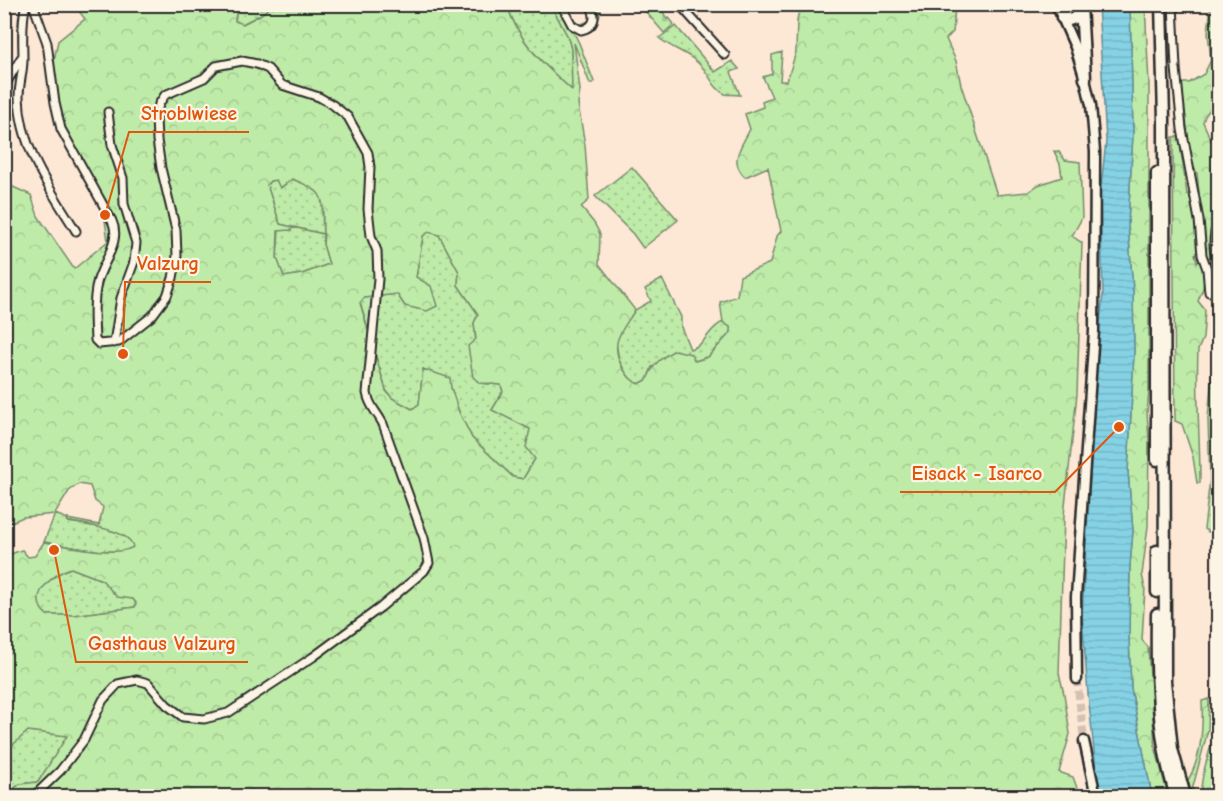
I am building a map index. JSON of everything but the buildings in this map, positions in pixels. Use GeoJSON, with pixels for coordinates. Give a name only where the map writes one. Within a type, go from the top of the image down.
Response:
{"type":"FeatureCollection","features":[{"type":"Feature","properties":{"kind":"highway"},"geometry":{"type":"LineString","coordinates":[[1068,4],[1062,18],[1069,20],[1075,18],[1081,6]]}},
{"type":"Feature","properties":{"kind":"highway"},"geometry":{"type":"LineString","coordinates":[[1154,4],[1157,120],[1157,650],[1161,729],[1176,796]]}},
{"type":"Feature","properties":{"kind":"highway"},"geometry":{"type":"LineString","coordinates":[[1161,4],[1164,131],[1165,681],[1172,749],[1185,796]]}},
{"type":"Feature","properties":{"kind":"highway"},"geometry":{"type":"LineString","coordinates":[[1081,6],[1086,80]]}},
{"type":"Feature","properties":{"kind":"main road"},"geometry":{"type":"LineString","coordinates":[[1056,4],[1075,47],[1086,80],[1091,105],[1095,152],[1094,331],[1076,597],[1077,679]]}},
{"type":"Feature","properties":{"kind":"main road"},"geometry":{"type":"LineString","coordinates":[[1084,741],[1096,796]]}},
{"type":"Feature","properties":{"kind":"street"},"geometry":{"type":"LineString","coordinates":[[26,4],[19,96],[20,115],[39,171],[76,231]]}},
{"type":"Feature","properties":{"kind":"street"},"geometry":{"type":"LineString","coordinates":[[33,4],[47,43],[61,129],[114,226],[114,241],[100,274],[94,308],[97,343],[101,345],[116,342],[152,316],[167,296],[177,256],[176,230],[161,168],[157,140],[156,118],[159,104],[165,96],[204,78],[216,66],[242,61],[257,63],[268,69],[282,85],[319,97],[348,117],[368,153],[370,167],[368,209],[371,236],[378,251],[378,279],[367,393],[369,406],[378,413],[383,424],[424,538],[429,563],[424,571],[381,608],[313,657],[228,713],[204,719],[183,717],[167,705],[148,683],[137,680],[118,684],[103,700],[84,740],[60,771],[34,796]]}},
{"type":"Feature","properties":{"kind":"street"},"geometry":{"type":"LineString","coordinates":[[561,4],[572,25],[581,30],[591,26],[594,21],[594,11],[589,4]]}},
{"type":"Feature","properties":{"kind":"street"},"geometry":{"type":"LineString","coordinates":[[679,4],[725,55]]}},
{"type":"Feature","properties":{"kind":"street"},"geometry":{"type":"LineString","coordinates":[[1173,4],[1182,129],[1199,220],[1202,255],[1207,268],[1209,292],[1215,291],[1217,284],[1213,243],[1218,223]]}},
{"type":"Feature","properties":{"kind":"street"},"geometry":{"type":"LineString","coordinates":[[4,87],[23,55]]}},
{"type":"Feature","properties":{"kind":"street"},"geometry":{"type":"LineString","coordinates":[[108,112],[112,145],[123,178],[124,204],[136,243],[134,262],[121,298],[116,342]]}},
{"type":"Feature","properties":{"kind":"green space"},"geometry":{"type":"Polygon","coordinates":[[[87,4],[237,5],[235,21],[243,24],[273,5],[507,5],[525,42],[542,62],[572,90],[571,49],[568,37],[551,5],[568,5],[579,25],[589,21],[591,15],[584,5],[597,5],[601,9],[596,26],[585,33],[573,31],[594,82],[590,84],[574,43],[580,90],[578,104],[585,145],[589,200],[581,207],[600,234],[599,264],[635,310],[622,330],[617,350],[622,367],[631,379],[639,384],[647,380],[658,362],[675,350],[691,354],[695,361],[708,357],[731,332],[730,327],[723,322],[720,302],[737,296],[740,276],[770,263],[777,236],[781,231],[768,167],[745,177],[737,165],[737,159],[740,147],[750,129],[745,114],[763,107],[762,101],[772,97],[763,77],[772,74],[772,55],[782,52],[780,81],[787,81],[796,52],[800,5],[955,5],[953,32],[946,39],[956,61],[961,85],[997,195],[1028,192],[1038,185],[1062,177],[1060,164],[1054,151],[1059,152],[1065,160],[1080,162],[1082,218],[1072,236],[1082,243],[1077,394],[1064,515],[1059,673],[1070,734],[1059,772],[1073,777],[1080,796],[5,796],[20,784],[38,782],[67,736],[28,731],[5,752],[5,556],[22,550],[28,557],[35,556],[44,542],[103,551],[125,550],[133,547],[124,536],[115,532],[67,521],[68,519],[99,525],[103,507],[95,501],[90,486],[79,484],[69,491],[55,514],[23,517],[5,525],[4,183],[31,195],[38,216],[74,269],[108,241],[103,207],[82,166],[55,103],[53,65],[58,41],[85,19],[76,7],[87,4]],[[292,179],[280,188],[276,180],[270,181],[267,185],[280,224],[294,227],[290,230],[278,231],[277,258],[284,277],[302,274],[329,264],[323,244],[323,204],[318,193],[292,179]],[[429,232],[423,236],[416,277],[431,286],[437,306],[427,311],[405,306],[397,294],[364,298],[360,303],[386,391],[392,398],[412,409],[419,404],[423,369],[450,378],[459,412],[472,438],[513,477],[523,479],[535,459],[526,447],[530,429],[492,410],[503,392],[501,385],[480,383],[473,377],[468,346],[476,339],[474,323],[478,314],[458,285],[459,272],[439,235],[429,232]],[[71,568],[47,583],[40,595],[41,608],[47,615],[73,615],[135,607],[136,603],[133,599],[117,597],[102,580],[71,568]]]}},
{"type":"Feature","properties":{"kind":"green space"},"geometry":{"type":"Polygon","coordinates":[[[237,5],[273,5],[242,24],[235,22],[237,5]]]}},
{"type":"Feature","properties":{"kind":"green space"},"geometry":{"type":"Polygon","coordinates":[[[507,5],[551,5],[568,37],[571,49],[572,91],[525,42],[507,5]]]}},
{"type":"Feature","properties":{"kind":"green space"},"geometry":{"type":"Polygon","coordinates":[[[640,5],[659,5],[667,19],[669,18],[674,24],[664,33],[640,5]]]}},
{"type":"Feature","properties":{"kind":"green space"},"geometry":{"type":"Polygon","coordinates":[[[1130,5],[1145,5],[1149,84],[1148,526],[1142,575],[1145,588],[1142,640],[1148,647],[1155,746],[1168,796],[1152,796],[1131,688],[1129,637],[1133,531],[1128,472],[1134,352],[1133,291],[1128,224],[1133,133],[1130,5]]]}},
{"type":"Feature","properties":{"kind":"green space"},"geometry":{"type":"Polygon","coordinates":[[[1211,5],[1218,5],[1218,98],[1203,122],[1218,156],[1218,214],[1212,223],[1212,255],[1208,258],[1205,252],[1197,173],[1192,164],[1181,83],[1189,83],[1204,74],[1211,60],[1208,33],[1211,5]]]}},
{"type":"Feature","properties":{"kind":"green space"},"geometry":{"type":"Polygon","coordinates":[[[676,26],[715,72],[732,61],[739,69],[731,72],[740,95],[721,92],[698,63],[659,38],[676,26]]]}},
{"type":"Feature","properties":{"kind":"green space"},"geometry":{"type":"Polygon","coordinates":[[[1173,137],[1179,137],[1187,194],[1191,194],[1199,252],[1195,254],[1197,262],[1202,261],[1204,278],[1198,301],[1205,310],[1203,338],[1198,350],[1200,483],[1197,483],[1193,457],[1182,424],[1175,421],[1173,137]]]}},
{"type":"Feature","properties":{"kind":"green space"},"geometry":{"type":"Polygon","coordinates":[[[632,167],[678,220],[643,248],[633,234],[595,196],[632,167]]]}},
{"type":"Feature","properties":{"kind":"green space"},"geometry":{"type":"Polygon","coordinates":[[[292,179],[314,187],[322,198],[323,244],[329,264],[302,274],[284,277],[277,258],[279,230],[290,230],[280,224],[267,185],[270,181],[276,180],[281,188],[292,179]]]}},
{"type":"Feature","properties":{"kind":"green space"},"geometry":{"type":"Polygon","coordinates":[[[429,232],[439,235],[459,272],[458,285],[478,314],[474,323],[480,383],[501,385],[503,392],[492,410],[530,429],[535,459],[523,479],[513,477],[472,438],[459,412],[451,388],[423,369],[419,405],[412,409],[392,398],[386,390],[360,303],[364,298],[397,294],[405,306],[416,277],[423,236],[429,232]]]}},
{"type":"Feature","properties":{"kind":"green space"},"geometry":{"type":"Polygon","coordinates":[[[662,279],[681,317],[681,327],[690,349],[700,344],[714,328],[723,322],[730,327],[731,332],[708,357],[652,367],[647,380],[639,384],[632,381],[626,373],[619,360],[616,343],[620,331],[635,310],[651,301],[645,289],[662,279]]]}},
{"type":"Feature","properties":{"kind":"green space"},"geometry":{"type":"Polygon","coordinates":[[[1215,343],[1218,344],[1218,533],[1212,534],[1204,529],[1210,479],[1208,418],[1215,343]]]}},
{"type":"Feature","properties":{"kind":"green space"},"geometry":{"type":"Polygon","coordinates":[[[55,514],[68,519],[68,522],[112,530],[127,538],[133,543],[133,547],[125,550],[103,551],[44,542],[55,514]]]}},
{"type":"Feature","properties":{"kind":"green space"},"geometry":{"type":"Polygon","coordinates":[[[71,568],[102,580],[133,599],[136,603],[135,607],[73,615],[47,615],[40,608],[38,601],[42,588],[59,573],[71,568]]]}},
{"type":"Feature","properties":{"kind":"green space"},"geometry":{"type":"Polygon","coordinates":[[[1218,692],[1218,796],[1201,796],[1202,779],[1214,730],[1218,692]]]}},
{"type":"Feature","properties":{"kind":"green space"},"geometry":{"type":"Polygon","coordinates":[[[1209,699],[1208,730],[1191,794],[1188,780],[1199,752],[1202,701],[1209,699]]]}},
{"type":"Feature","properties":{"kind":"green space"},"geometry":{"type":"Polygon","coordinates":[[[28,731],[68,736],[38,782],[20,784],[4,796],[4,752],[28,731]]]}},
{"type":"Feature","properties":{"kind":"water"},"geometry":{"type":"Polygon","coordinates":[[[1098,5],[1130,5],[1133,133],[1128,224],[1133,291],[1134,352],[1128,472],[1133,531],[1129,637],[1131,689],[1152,796],[1102,796],[1098,788],[1082,615],[1098,338],[1103,295],[1100,196],[1106,141],[1098,5]]]}},
{"type":"Feature","properties":{"kind":"tunnel"},"geometry":{"type":"LineString","coordinates":[[1077,679],[1084,741]]}},
{"type":"Feature","properties":{"kind":"place","name":"Stroblwiese"},"geometry":{"type":"Point","coordinates":[105,215]}},
{"type":"Feature","properties":{"kind":"place","name":"Valzurg"},"geometry":{"type":"Point","coordinates":[123,354]}},
{"type":"Feature","properties":{"kind":"place","name":"Eisack - Isarco"},"geometry":{"type":"Point","coordinates":[1119,427]}},
{"type":"Feature","properties":{"kind":"place","name":"Gasthaus Valzurg"},"geometry":{"type":"Point","coordinates":[54,550]}}]}
